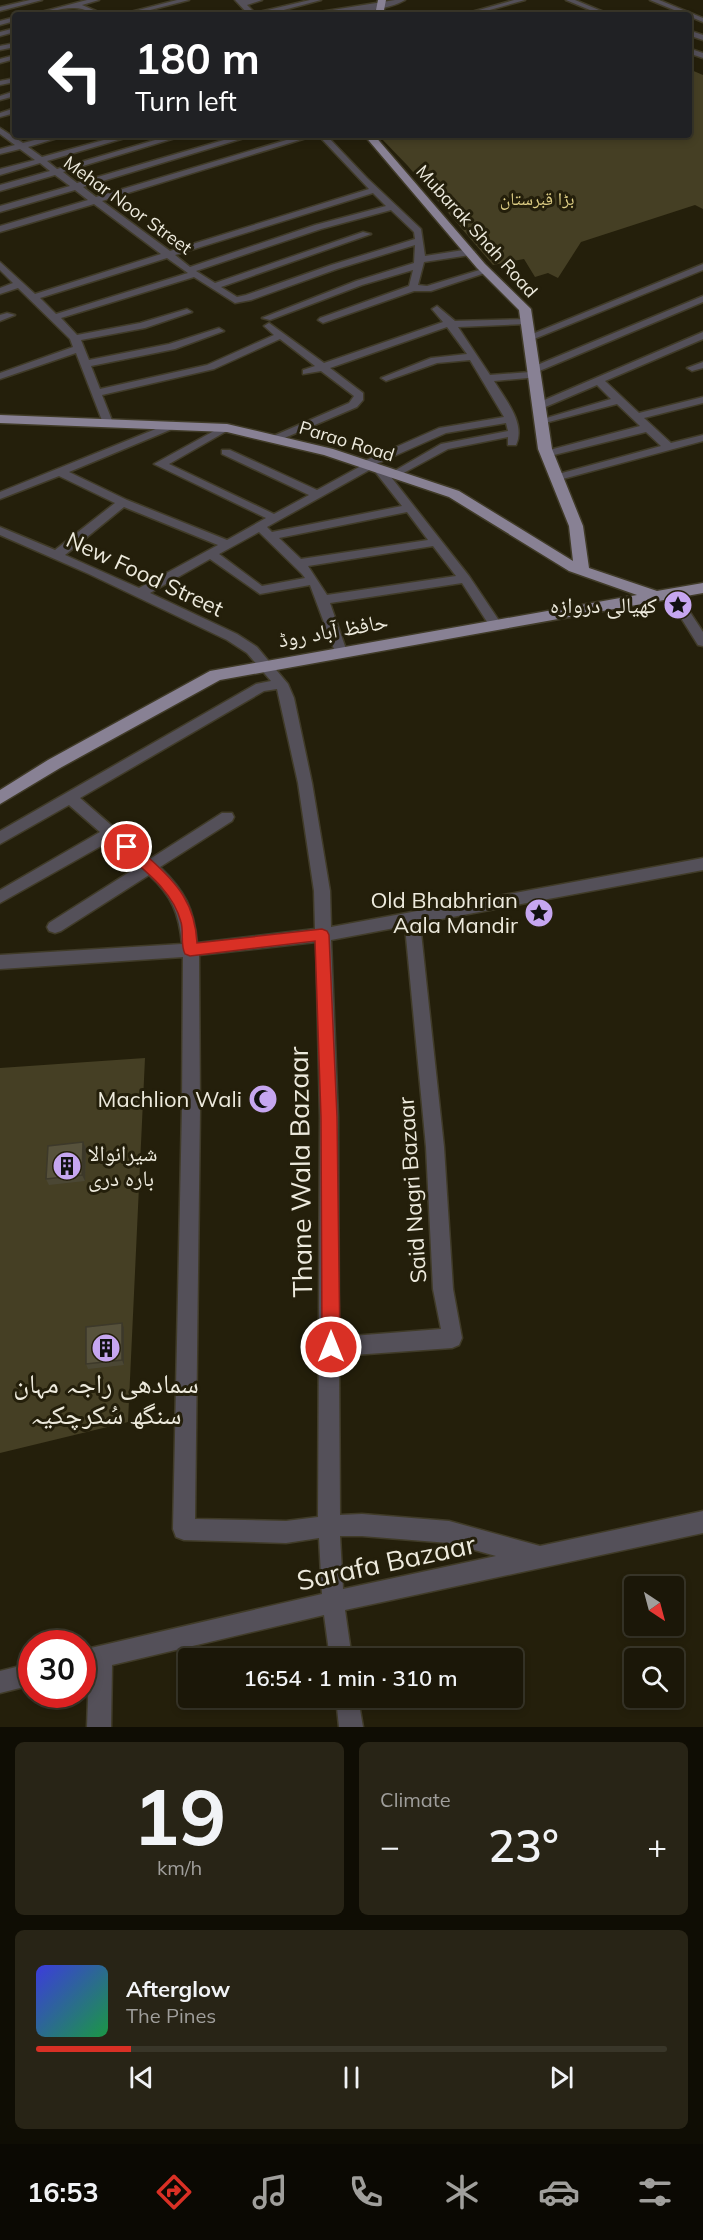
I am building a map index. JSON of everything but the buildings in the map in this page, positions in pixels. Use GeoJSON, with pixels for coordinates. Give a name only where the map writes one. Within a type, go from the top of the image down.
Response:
{"type":"FeatureCollection","features":[{"type":"Feature","properties":{"kind":"main road","name":"Mubarak Shah Road"},"geometry":{"type":"LineString","coordinates":[[372,138],[486,271],[525,309],[546,454],[576,526],[582,571]]}},
{"type":"Feature","properties":{"kind":"main road","name":"Parao Road"},"geometry":{"type":"LineString","coordinates":[[0,419],[227,428],[328,452],[454,494],[582,571],[665,595]]}},
{"type":"Feature","properties":{"kind":"main road","name":"حافظ آباد روڈ"},"geometry":{"type":"LineString","coordinates":[[0,798],[199,682],[216,675],[703,588]]}},
{"type":"Feature","properties":{"kind":"street"},"geometry":{"type":"LineString","coordinates":[[0,9],[39,0]]}},
{"type":"Feature","properties":{"kind":"street"},"geometry":{"type":"LineString","coordinates":[[58,0],[92,12]]}},
{"type":"Feature","properties":{"kind":"street"},"geometry":{"type":"LineString","coordinates":[[45,12],[96,0]]}},
{"type":"Feature","properties":{"kind":"street"},"geometry":{"type":"LineString","coordinates":[[135,12],[186,0]]}},
{"type":"Feature","properties":{"kind":"street"},"geometry":{"type":"LineString","coordinates":[[241,2],[259,0]]}},
{"type":"Feature","properties":{"kind":"street"},"geometry":{"type":"LineString","coordinates":[[268,12],[318,0]]}},
{"type":"Feature","properties":{"kind":"street"},"geometry":{"type":"LineString","coordinates":[[332,12],[380,7],[402,0]]}},
{"type":"Feature","properties":{"kind":"street"},"geometry":{"type":"LineString","coordinates":[[476,12],[522,0]]}},
{"type":"Feature","properties":{"kind":"street"},"geometry":{"type":"LineString","coordinates":[[569,0],[601,12]]}},
{"type":"Feature","properties":{"kind":"street"},"geometry":{"type":"LineString","coordinates":[[653,0],[683,12]]}},
{"type":"Feature","properties":{"kind":"street","name":"Mehar Noor Street"},"geometry":{"type":"LineString","coordinates":[[0,130],[4,137],[22,146],[168,255],[235,300],[241,300],[334,267],[419,241]]}},
{"type":"Feature","properties":{"kind":"street"},"geometry":{"type":"LineString","coordinates":[[0,153],[52,138]]}},
{"type":"Feature","properties":{"kind":"street"},"geometry":{"type":"LineString","coordinates":[[0,172],[120,138]]}},
{"type":"Feature","properties":{"kind":"street"},"geometry":{"type":"LineString","coordinates":[[0,188],[170,138]]}},
{"type":"Feature","properties":{"kind":"street"},"geometry":{"type":"LineString","coordinates":[[0,209],[240,138]]}},
{"type":"Feature","properties":{"kind":"street"},"geometry":{"type":"LineString","coordinates":[[0,229],[96,202],[302,138]]}},
{"type":"Feature","properties":{"kind":"street"},"geometry":{"type":"LineString","coordinates":[[325,138],[374,190],[418,231],[419,262],[413,288]]}},
{"type":"Feature","properties":{"kind":"street"},"geometry":{"type":"LineString","coordinates":[[34,297],[374,190]]}},
{"type":"Feature","properties":{"kind":"street"},"geometry":{"type":"LineString","coordinates":[[54,317],[192,272],[318,227],[392,207]]}},
{"type":"Feature","properties":{"kind":"street"},"geometry":{"type":"LineString","coordinates":[[214,286],[366,234]]}},
{"type":"Feature","properties":{"kind":"street"},"geometry":{"type":"LineString","coordinates":[[275,439],[345,409],[358,400],[359,395],[281,335],[268,322],[360,283],[419,262],[470,252]]}},
{"type":"Feature","properties":{"kind":"street"},"geometry":{"type":"LineString","coordinates":[[0,265],[54,317],[77,343],[108,423]]}},
{"type":"Feature","properties":{"kind":"street"},"geometry":{"type":"LineString","coordinates":[[530,337],[703,267]]}},
{"type":"Feature","properties":{"kind":"street"},"geometry":{"type":"LineString","coordinates":[[323,320],[413,288],[428,289],[486,271]]}},
{"type":"Feature","properties":{"kind":"street"},"geometry":{"type":"LineString","coordinates":[[0,291],[20,284]]}},
{"type":"Feature","properties":{"kind":"street"},"geometry":{"type":"LineString","coordinates":[[487,378],[535,373],[703,299]]}},
{"type":"Feature","properties":{"kind":"street"},"geometry":{"type":"LineString","coordinates":[[394,474],[445,446],[513,438],[511,418],[451,323],[437,309]]}},
{"type":"Feature","properties":{"kind":"street"},"geometry":{"type":"LineString","coordinates":[[0,376],[77,343],[142,327],[187,312]]}},
{"type":"Feature","properties":{"kind":"street"},"geometry":{"type":"LineString","coordinates":[[307,372],[451,323],[527,321]]}},
{"type":"Feature","properties":{"kind":"street"},"geometry":{"type":"LineString","coordinates":[[85,364],[171,347],[219,331]]}},
{"type":"Feature","properties":{"kind":"street"},"geometry":{"type":"LineString","coordinates":[[96,393],[210,367],[281,335]]}},
{"type":"Feature","properties":{"kind":"street"},"geometry":{"type":"LineString","coordinates":[[539,406],[703,335]]}},
{"type":"Feature","properties":{"kind":"street"},"geometry":{"type":"LineString","coordinates":[[386,378],[435,360],[472,357]]}},
{"type":"Feature","properties":{"kind":"street"},"geometry":{"type":"LineString","coordinates":[[692,368],[703,364]]}},
{"type":"Feature","properties":{"kind":"street"},"geometry":{"type":"LineString","coordinates":[[598,380],[669,448]]}},
{"type":"Feature","properties":{"kind":"street"},"geometry":{"type":"LineString","coordinates":[[541,421],[618,400]]}},
{"type":"Feature","properties":{"kind":"street"},"geometry":{"type":"LineString","coordinates":[[635,417],[703,400]]}},
{"type":"Feature","properties":{"kind":"street"},"geometry":{"type":"LineString","coordinates":[[140,593],[317,494],[443,430],[511,418]]}},
{"type":"Feature","properties":{"kind":"street"},"geometry":{"type":"LineString","coordinates":[[0,496],[173,425]]}},
{"type":"Feature","properties":{"kind":"street"},"geometry":{"type":"LineString","coordinates":[[227,428],[160,464],[274,518]]}},
{"type":"Feature","properties":{"kind":"street"},"geometry":{"type":"LineString","coordinates":[[546,454],[646,428]]}},
{"type":"Feature","properties":{"kind":"street"},"geometry":{"type":"LineString","coordinates":[[555,478],[703,438]]}},
{"type":"Feature","properties":{"kind":"street"},"geometry":{"type":"LineString","coordinates":[[225,452],[317,494]]}},
{"type":"Feature","properties":{"kind":"street"},"geometry":{"type":"LineString","coordinates":[[371,466],[410,508],[465,579],[496,625]]}},
{"type":"Feature","properties":{"kind":"street"},"geometry":{"type":"LineString","coordinates":[[60,472],[123,502],[227,544]]}},
{"type":"Feature","properties":{"kind":"street"},"geometry":{"type":"LineString","coordinates":[[57,555],[123,502]]}},
{"type":"Feature","properties":{"kind":"street"},"geometry":{"type":"LineString","coordinates":[[270,536],[410,508]]}},
{"type":"Feature","properties":{"kind":"street"},"geometry":{"type":"LineString","coordinates":[[259,526],[301,563],[313,581],[341,652]]}},
{"type":"Feature","properties":{"kind":"street","name":"New Food Street"},"geometry":{"type":"LineString","coordinates":[[0,531],[232,636],[252,650],[281,684]]}},
{"type":"Feature","properties":{"kind":"street"},"geometry":{"type":"LineString","coordinates":[[301,563],[436,542]]}},
{"type":"Feature","properties":{"kind":"street"},"geometry":{"type":"LineString","coordinates":[[210,554],[260,590],[313,581]]}},
{"type":"Feature","properties":{"kind":"street"},"geometry":{"type":"LineString","coordinates":[[322,600],[465,579]]}},
{"type":"Feature","properties":{"kind":"street"},"geometry":{"type":"LineString","coordinates":[[665,595],[703,642]]}},
{"type":"Feature","properties":{"kind":"street"},"geometry":{"type":"LineString","coordinates":[[0,838],[261,687],[281,684]]}},
{"type":"Feature","properties":{"kind":"street","name":"Thane Wala Bazaar"},"geometry":{"type":"LineString","coordinates":[[281,684],[295,731],[322,891],[329,1117],[331,1347],[329,1526],[333,1602],[339,1648]]}},
{"type":"Feature","properties":{"kind":"street"},"geometry":{"type":"LineString","coordinates":[[70,798],[150,867],[180,899],[189,924],[191,1108],[183,1529],[286,1532],[329,1526],[362,1525],[449,1532],[539,1557]]}},
{"type":"Feature","properties":{"kind":"street"},"geometry":{"type":"LineString","coordinates":[[55,927],[227,817]]}},
{"type":"Feature","properties":{"kind":"street"},"geometry":{"type":"LineString","coordinates":[[0,897],[111,833]]}},
{"type":"Feature","properties":{"kind":"street"},"geometry":{"type":"LineString","coordinates":[[0,962],[190,950],[322,935],[703,864]]}},
{"type":"Feature","properties":{"kind":"street","name":"Said Nagri Bazaar"},"geometry":{"type":"LineString","coordinates":[[331,1347],[452,1338],[443,1289],[435,1146],[412,918]]}},
{"type":"Feature","properties":{"kind":"street","name":"Sarafa Bazaar"},"geometry":{"type":"LineString","coordinates":[[96,1657],[333,1602],[703,1522]]}},
{"type":"Feature","properties":{"kind":"street"},"geometry":{"type":"LineString","coordinates":[[0,1682],[18,1678]]}},
{"type":"Feature","properties":{"kind":"street"},"geometry":{"type":"LineString","coordinates":[[96,1697],[99,1727]]}},
{"type":"Feature","properties":{"kind":"street"},"geometry":{"type":"LineString","coordinates":[[348,1708],[351,1727]]}},
{"type":"Feature","properties":{"kind":"green space","name":"بڑا قبرستان"},"geometry":{"type":"Polygon","coordinates":[[[692,70],[703,75],[703,209],[695,205],[581,242],[558,278],[548,273],[535,277],[524,259],[493,265],[381,138],[692,138],[692,70]]]}},
{"type":"Feature","properties":{"kind":"green space"},"geometry":{"type":"Polygon","coordinates":[[[145,1058],[128,1422],[0,1453],[0,1068],[145,1058]]]}},
{"type":"Feature","properties":{"kind":"place","name":"کھیالی دروازہ"},"geometry":{"type":"Point","coordinates":[678,605]}},
{"type":"Feature","properties":{"kind":"place","name":"Old Bhabhrian Aala Mandir"},"geometry":{"type":"Point","coordinates":[539,913]}},
{"type":"Feature","properties":{"kind":"place","name":"Machlion Wali"},"geometry":{"type":"Point","coordinates":[263,1099]}},
{"type":"Feature","properties":{"kind":"place","name":"شیرانوالا بارہ دری"},"geometry":{"type":"Point","coordinates":[67,1166]}},
{"type":"Feature","properties":{"kind":"place","name":"سمادھی راجہ مہان سنگھ سُکرچکیہ"},"geometry":{"type":"Point","coordinates":[106,1348]}},
{"type":"Feature","properties":{"kind":"route"},"geometry":{"type":"LineString","coordinates":[[127,847],[157,873],[180,899],[189,924],[190,950],[322,935],[329,1117],[331,1347]]}}]}
